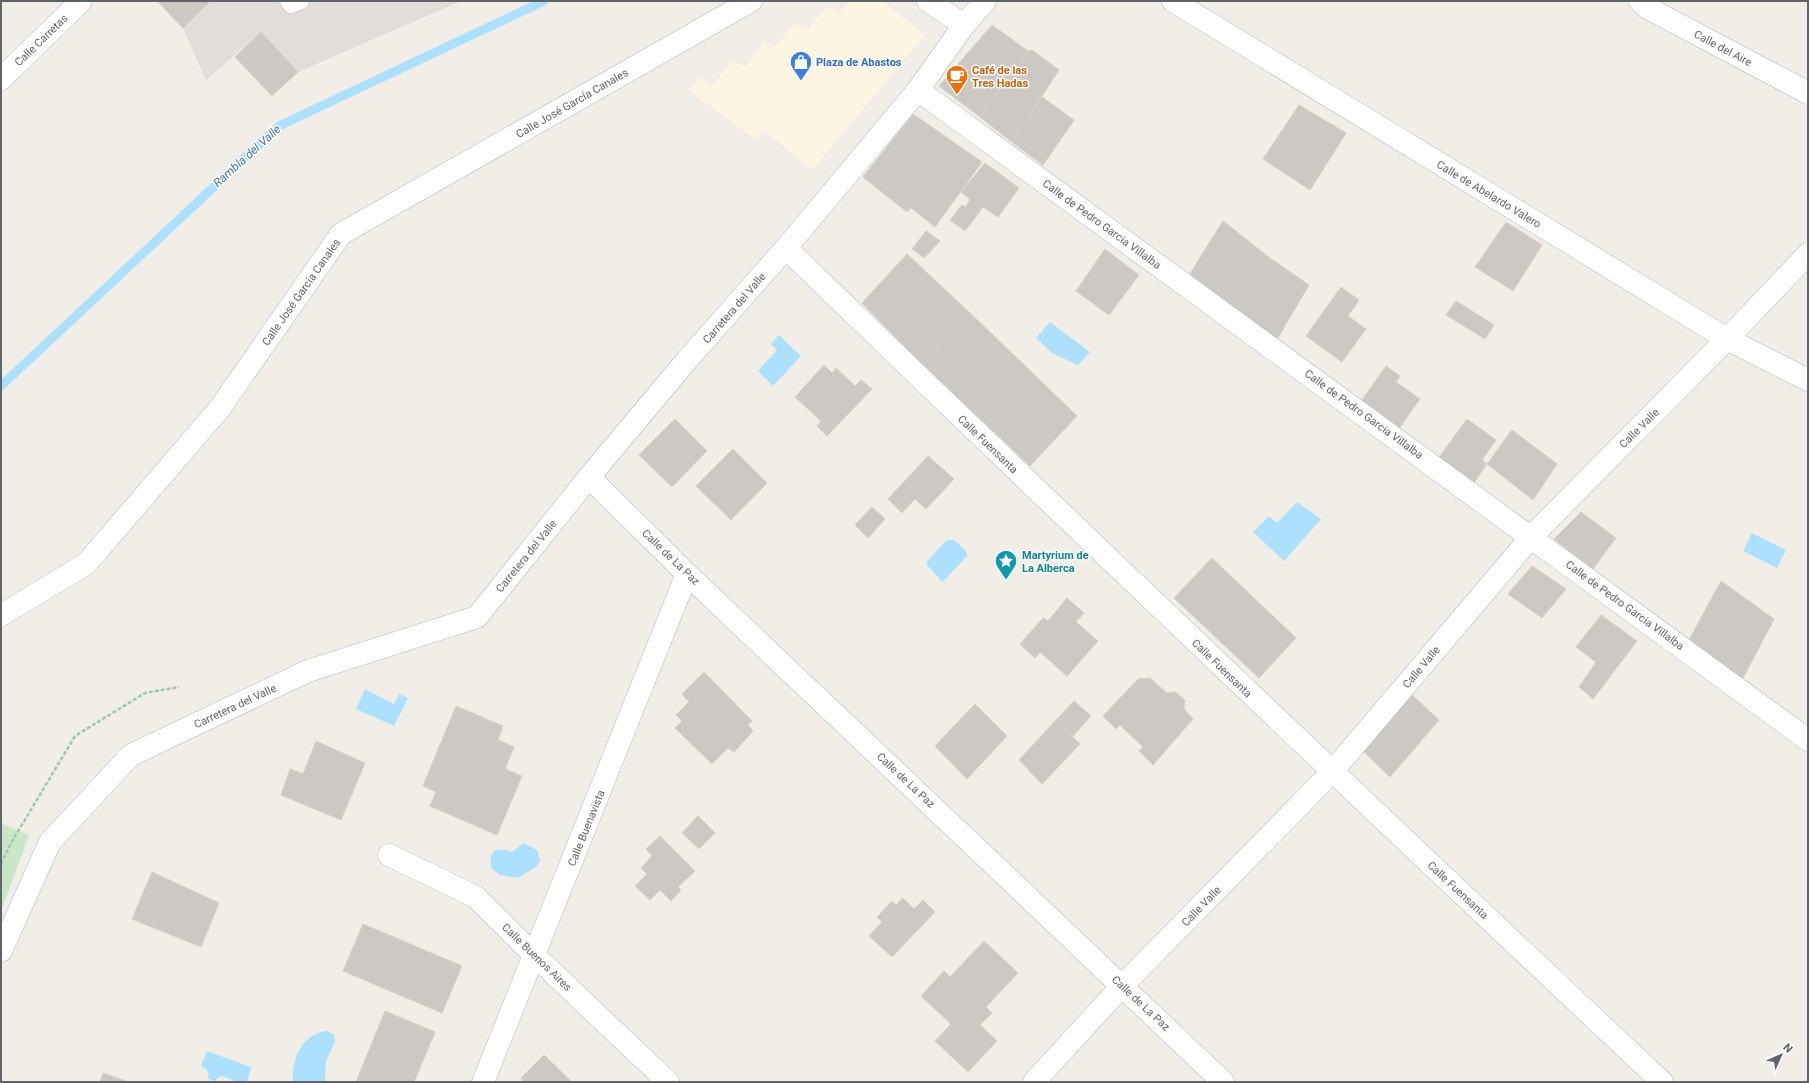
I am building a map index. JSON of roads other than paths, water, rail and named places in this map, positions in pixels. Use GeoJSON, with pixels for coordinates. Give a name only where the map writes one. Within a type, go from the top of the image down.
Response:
{"type":"FeatureCollection","features":[{"type":"Feature","properties":{"kind":"street","name":"Calle Carretas"},"geometry":{"type":"LineString","coordinates":[[1,79],[81,1]]}},
{"type":"Feature","properties":{"kind":"street","name":"Calle José García Canales"},"geometry":{"type":"LineString","coordinates":[[1,615],[86,564],[220,408],[342,234],[751,1]]}},
{"type":"Feature","properties":{"kind":"street"},"geometry":{"type":"LineString","coordinates":[[928,1],[964,25]]}},
{"type":"Feature","properties":{"kind":"street","name":"Carretera del Valle"},"geometry":{"type":"LineString","coordinates":[[1,951],[50,842],[131,755],[308,671],[477,617],[589,477],[688,360],[786,248],[918,90],[964,25],[985,1]]}},
{"type":"Feature","properties":{"kind":"street","name":"Calle de Abelardo Valero"},"geometry":{"type":"LineString","coordinates":[[1173,1],[1727,339],[1808,380]]}},
{"type":"Feature","properties":{"kind":"street","name":"Calle del Aire"},"geometry":{"type":"LineString","coordinates":[[1640,1],[1646,7],[1808,93]]}},
{"type":"Feature","properties":{"kind":"street","name":"Calle de Pedro Garcia Villalba"},"geometry":{"type":"LineString","coordinates":[[918,90],[1532,536],[1808,740]]}},
{"type":"Feature","properties":{"kind":"street","name":"Calle Fuensanta"},"geometry":{"type":"LineString","coordinates":[[786,248],[1057,511],[1662,1082]]}},
{"type":"Feature","properties":{"kind":"street","name":"Calle Valle"},"geometry":{"type":"LineString","coordinates":[[1034,1082],[1122,986],[1332,772],[1532,536],[1727,339],[1808,254]]}},
{"type":"Feature","properties":{"kind":"street","name":"Calle de La Paz"},"geometry":{"type":"LineString","coordinates":[[589,477],[688,574],[1224,1082]]}},
{"type":"Feature","properties":{"kind":"street","name":"Calle Buenavista"},"geometry":{"type":"LineString","coordinates":[[483,1082],[688,574]]}},
{"type":"Feature","properties":{"kind":"street","name":"Calle Buenos Aires"},"geometry":{"type":"LineString","coordinates":[[389,855],[476,897],[535,956],[668,1082]]}},
{"type":"Feature","properties":{"kind":"lane"},"geometry":{"type":"LineString","coordinates":[[288,1],[291,6],[302,1]]}},
{"type":"Feature","properties":{"kind":"water"},"geometry":{"type":"Polygon","coordinates":[[[1050,322],[1090,352],[1078,365],[1052,353],[1036,338],[1050,322]]]}},
{"type":"Feature","properties":{"kind":"water"},"geometry":{"type":"Polygon","coordinates":[[[779,335],[801,356],[773,386],[758,371],[777,350],[771,344],[779,335]]]}},
{"type":"Feature","properties":{"kind":"water"},"geometry":{"type":"Polygon","coordinates":[[[1297,502],[1321,519],[1284,561],[1253,532],[1269,516],[1277,523],[1297,502]]]}},
{"type":"Feature","properties":{"kind":"water"},"geometry":{"type":"Polygon","coordinates":[[[1752,533],[1786,550],[1777,568],[1743,551],[1752,533]]]}},
{"type":"Feature","properties":{"kind":"water"},"geometry":{"type":"Polygon","coordinates":[[[947,540],[954,540],[966,551],[967,556],[944,581],[941,581],[927,565],[927,561],[947,540]]]}},
{"type":"Feature","properties":{"kind":"water"},"geometry":{"type":"Polygon","coordinates":[[[365,689],[394,704],[399,694],[408,698],[394,726],[356,709],[365,689]]]}},
{"type":"Feature","properties":{"kind":"water"},"geometry":{"type":"Polygon","coordinates":[[[524,843],[537,850],[540,861],[536,867],[518,878],[500,875],[492,869],[491,858],[494,852],[497,850],[506,850],[512,852],[524,843]]]}},
{"type":"Feature","properties":{"kind":"water"},"geometry":{"type":"Polygon","coordinates":[[[327,1031],[334,1035],[335,1042],[326,1061],[325,1082],[293,1082],[294,1065],[300,1049],[311,1037],[318,1033],[327,1031]]]}},
{"type":"Feature","properties":{"kind":"water"},"geometry":{"type":"Polygon","coordinates":[[[207,1051],[251,1067],[247,1082],[237,1082],[222,1076],[217,1078],[216,1081],[208,1079],[208,1071],[201,1066],[207,1051]]]}},
{"type":"Feature","properties":{"kind":"waterway","name":"Rambla del Valle"},"geometry":{"type":"LineString","coordinates":[[1,386],[279,126],[544,1]]}},
{"type":"Feature","properties":{"kind":"place","name":"Plaza de Abastos"},"geometry":{"type":"Point","coordinates":[801,82]}},
{"type":"Feature","properties":{"kind":"place","name":"Café de las Tres Hadas"},"geometry":{"type":"Point","coordinates":[957,96]}},
{"type":"Feature","properties":{"kind":"place","name":"Martyrium de La Alberca"},"geometry":{"type":"Point","coordinates":[1006,580]}}]}
